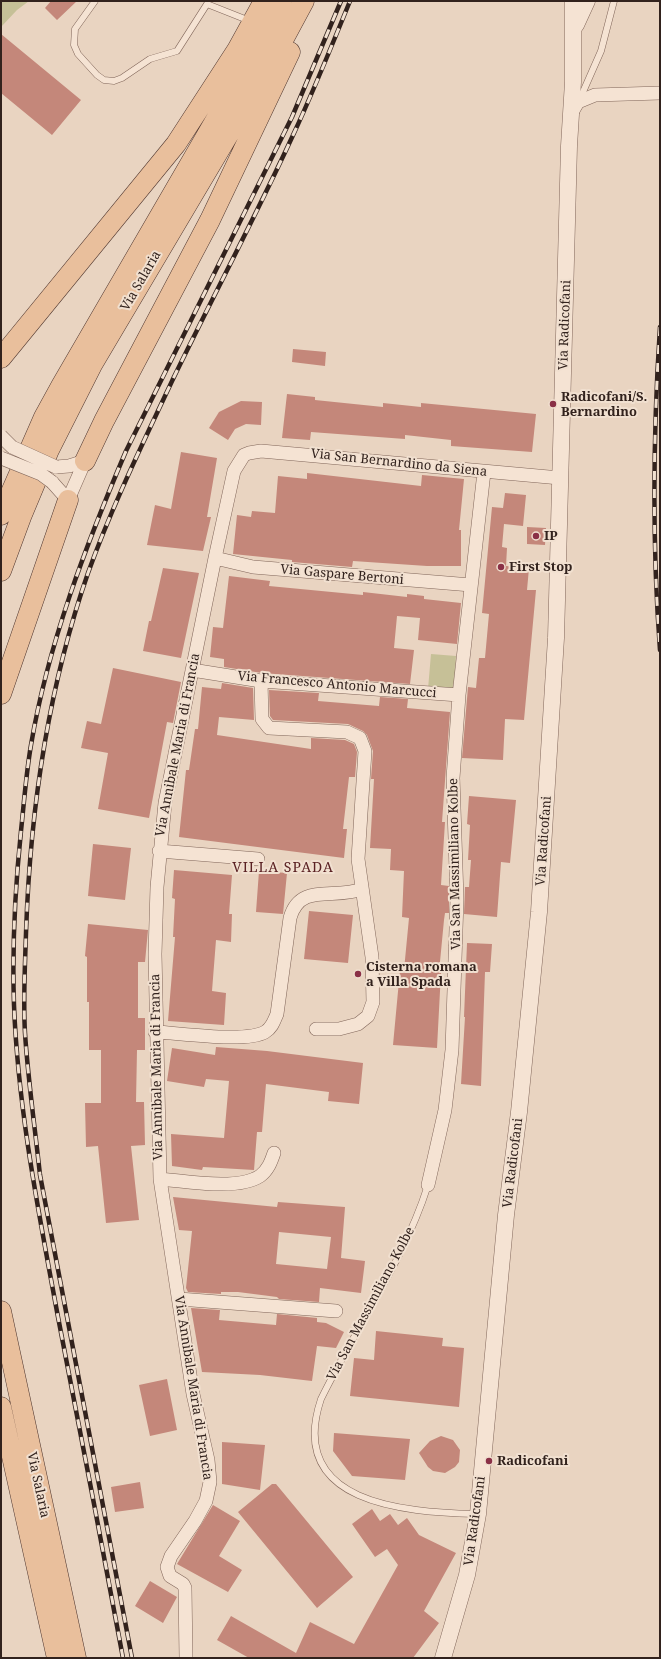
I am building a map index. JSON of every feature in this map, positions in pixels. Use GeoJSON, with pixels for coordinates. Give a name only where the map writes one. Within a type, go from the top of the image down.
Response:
{"type":"FeatureCollection","features":[{"type":"Feature","properties":{"kind":"main road"},"geometry":{"type":"LineString","coordinates":[[1,358],[176,144],[237,50],[264,1]]}},
{"type":"Feature","properties":{"kind":"main road","name":"Via Salaria"},"geometry":{"type":"LineString","coordinates":[[1,515],[44,417],[251,59],[282,1]]}},
{"type":"Feature","properties":{"kind":"main road"},"geometry":{"type":"LineString","coordinates":[[85,461],[104,421],[210,220],[283,70],[292,50],[302,5]]}},
{"type":"Feature","properties":{"kind":"main road","name":"Via Salaria"},"geometry":{"type":"LineString","coordinates":[[1,571],[21,517],[49,450],[92,365],[268,68],[302,5]]}},
{"type":"Feature","properties":{"kind":"main road"},"geometry":{"type":"LineString","coordinates":[[1,694],[68,500]]}},
{"type":"Feature","properties":{"kind":"main road","name":"Via Salaria"},"geometry":{"type":"LineString","coordinates":[[1,1311],[76,1658]]}},
{"type":"Feature","properties":{"kind":"main road","name":"Via Salaria"},"geometry":{"type":"LineString","coordinates":[[1,1407],[7,1462],[57,1658]]}},
{"type":"Feature","properties":{"kind":"street","name":"Via Radicofani"},"geometry":{"type":"LineString","coordinates":[[443,1658],[467,1575],[478,1514],[506,1215],[519,1112],[539,912],[553,703],[560,478],[575,108],[573,1]]}},
{"type":"Feature","properties":{"kind":"street"},"geometry":{"type":"LineString","coordinates":[[573,34],[586,1]]}},
{"type":"Feature","properties":{"kind":"street"},"geometry":{"type":"LineString","coordinates":[[575,108],[590,96],[606,94],[660,93]]}},
{"type":"Feature","properties":{"kind":"street"},"geometry":{"type":"LineString","coordinates":[[1,436],[12,447],[56,467],[69,466],[85,461]]}},
{"type":"Feature","properties":{"kind":"street","name":"Via San Bernardino da Siena"},"geometry":{"type":"LineString","coordinates":[[240,460],[250,453],[268,452],[560,478]]}},
{"type":"Feature","properties":{"kind":"street"},"geometry":{"type":"LineString","coordinates":[[1,458],[40,474],[52,482],[68,500],[85,461]]}},
{"type":"Feature","properties":{"kind":"street","name":"Via Annibale Maria di Francia"},"geometry":{"type":"LineString","coordinates":[[186,1658],[185,1588],[183,1584],[170,1576],[167,1567],[170,1556],[195,1521],[206,1501],[210,1482],[208,1460],[193,1394],[160,1179],[154,954],[159,851],[165,803],[214,558],[234,471],[240,460]]}},
{"type":"Feature","properties":{"kind":"street","name":"Via San Massimiliano Kolbe"},"geometry":{"type":"LineString","coordinates":[[428,1184],[445,1110],[452,1050],[457,899],[453,794],[459,695],[484,472]]}},
{"type":"Feature","properties":{"kind":"street","name":"Via Gaspare Bertoni"},"geometry":{"type":"LineString","coordinates":[[214,558],[253,567],[471,585]]}},
{"type":"Feature","properties":{"kind":"street","name":"Via Francesco Antonio Marcucci"},"geometry":{"type":"LineString","coordinates":[[192,670],[261,681],[459,695]]}},
{"type":"Feature","properties":{"kind":"street"},"geometry":{"type":"LineString","coordinates":[[261,681],[262,719],[269,728],[347,732],[355,734],[364,744],[365,751],[358,844],[362,889],[372,957],[374,994],[371,1011],[362,1021],[352,1026],[332,1030],[316,1029]]}},
{"type":"Feature","properties":{"kind":"street"},"geometry":{"type":"LineString","coordinates":[[159,851],[258,858]]}},
{"type":"Feature","properties":{"kind":"street"},"geometry":{"type":"LineString","coordinates":[[155,1032],[249,1037],[266,1031],[271,1027],[277,1014],[290,918],[295,905],[306,897],[344,894],[362,889]]}},
{"type":"Feature","properties":{"kind":"street"},"geometry":{"type":"LineString","coordinates":[[160,1179],[213,1183],[245,1182],[255,1179],[264,1173],[268,1168],[274,1153]]}},
{"type":"Feature","properties":{"kind":"street"},"geometry":{"type":"LineString","coordinates":[[179,1299],[336,1311]]}},
{"type":"Feature","properties":{"kind":"lane"},"geometry":{"type":"LineString","coordinates":[[96,1],[75,30],[74,45],[78,54],[97,75],[109,81],[122,78],[150,59],[177,51],[207,4],[253,22]]}},
{"type":"Feature","properties":{"kind":"lane"},"geometry":{"type":"LineString","coordinates":[[575,108],[601,51],[614,1]]}},
{"type":"Feature","properties":{"kind":"lane","name":"Via San Massimiliano Kolbe"},"geometry":{"type":"LineString","coordinates":[[428,1184],[412,1227],[395,1263],[321,1399],[316,1418],[316,1444],[318,1456],[322,1465],[334,1480],[365,1498],[388,1506],[418,1511],[478,1514]]}},
{"type":"Feature","properties":{"kind":"shaded area"},"geometry":{"type":"Polygon","coordinates":[[[1,1],[29,1],[17,10],[1,27],[1,1]]]}},
{"type":"Feature","properties":{"kind":"shaded area"},"geometry":{"type":"Polygon","coordinates":[[[431,654],[456,656],[454,691],[428,689],[431,654]]]}},
{"type":"Feature","properties":{"kind":"building"},"geometry":{"type":"Polygon","coordinates":[[[51,1],[77,1],[57,20],[45,8],[51,1]]]}},
{"type":"Feature","properties":{"kind":"building"},"geometry":{"type":"Polygon","coordinates":[[[1,34],[81,100],[52,135],[1,93],[1,34]]]}},
{"type":"Feature","properties":{"kind":"building"},"geometry":{"type":"Polygon","coordinates":[[[293,349],[326,352],[325,366],[292,362],[293,349]]]}},
{"type":"Feature","properties":{"kind":"building"},"geometry":{"type":"Polygon","coordinates":[[[287,394],[315,397],[315,400],[383,407],[383,403],[421,407],[421,403],[536,414],[532,452],[451,446],[451,440],[405,435],[405,439],[311,432],[310,440],[282,438],[287,394]]]}},
{"type":"Feature","properties":{"kind":"building"},"geometry":{"type":"Polygon","coordinates":[[[241,401],[262,402],[261,425],[246,424],[235,429],[228,440],[209,428],[219,412],[241,401]]]}},
{"type":"Feature","properties":{"kind":"building"},"geometry":{"type":"Polygon","coordinates":[[[181,452],[217,458],[207,517],[211,517],[203,551],[147,545],[155,505],[171,509],[181,452]]]}},
{"type":"Feature","properties":{"kind":"building"},"geometry":{"type":"Polygon","coordinates":[[[307,473],[421,486],[422,475],[464,479],[459,530],[461,530],[461,566],[427,566],[353,561],[352,567],[292,562],[292,560],[233,554],[237,515],[251,517],[252,511],[275,513],[278,476],[307,479],[307,473]]]}},
{"type":"Feature","properties":{"kind":"building"},"geometry":{"type":"Polygon","coordinates":[[[505,493],[526,495],[523,526],[504,524],[502,547],[507,548],[506,566],[529,568],[527,590],[536,590],[524,720],[505,719],[503,760],[462,758],[468,687],[476,688],[479,658],[485,658],[489,614],[482,613],[492,507],[503,508],[505,493]]]}},
{"type":"Feature","properties":{"kind":"building","name":"IP"},"geometry":{"type":"Polygon","coordinates":[[[527,527],[546,528],[545,545],[527,544],[527,527]]]}},
{"type":"Feature","properties":{"kind":"building"},"geometry":{"type":"Polygon","coordinates":[[[163,568],[199,573],[181,658],[143,651],[163,568]]]}},
{"type":"Feature","properties":{"kind":"building"},"geometry":{"type":"Polygon","coordinates":[[[229,576],[270,581],[269,586],[363,595],[363,592],[407,597],[407,594],[424,596],[424,599],[461,603],[457,644],[418,640],[420,618],[397,616],[394,648],[414,650],[410,684],[262,673],[224,667],[224,659],[210,657],[213,627],[223,628],[229,576]]]}},
{"type":"Feature","properties":{"kind":"building"},"geometry":{"type":"Polygon","coordinates":[[[113,668],[181,682],[173,723],[167,722],[149,818],[98,809],[108,753],[81,748],[87,721],[101,724],[113,668]]]}},
{"type":"Feature","properties":{"kind":"building"},"geometry":{"type":"Polygon","coordinates":[[[222,683],[253,688],[254,720],[219,717],[217,735],[311,749],[311,738],[345,740],[354,744],[357,752],[355,777],[349,777],[343,829],[347,829],[344,858],[179,837],[186,770],[189,770],[195,729],[198,729],[202,687],[221,689],[222,683]]]}},
{"type":"Feature","properties":{"kind":"building"},"geometry":{"type":"Polygon","coordinates":[[[269,690],[319,693],[318,701],[379,706],[380,697],[408,699],[407,708],[450,712],[442,822],[445,822],[441,885],[449,886],[449,913],[445,913],[439,972],[441,972],[437,1048],[393,1045],[400,970],[404,970],[409,918],[402,917],[404,871],[390,870],[391,849],[370,848],[374,779],[371,779],[373,751],[367,735],[363,731],[348,724],[273,720],[270,716],[269,690]]]}},
{"type":"Feature","properties":{"kind":"building"},"geometry":{"type":"Polygon","coordinates":[[[469,796],[516,800],[510,863],[501,862],[497,917],[464,914],[465,887],[469,887],[471,860],[468,860],[470,825],[467,824],[469,796]]]}},
{"type":"Feature","properties":{"kind":"building"},"geometry":{"type":"Polygon","coordinates":[[[93,844],[131,848],[125,900],[88,896],[93,844]]]}},
{"type":"Feature","properties":{"kind":"building"},"geometry":{"type":"Polygon","coordinates":[[[174,870],[232,875],[229,914],[232,914],[231,942],[216,940],[212,991],[226,993],[224,1025],[168,1021],[175,937],[173,937],[175,899],[172,898],[174,870]]]}},
{"type":"Feature","properties":{"kind":"building"},"geometry":{"type":"Polygon","coordinates":[[[259,871],[287,873],[283,914],[256,912],[259,871]]]}},
{"type":"Feature","properties":{"kind":"building"},"geometry":{"type":"Polygon","coordinates":[[[309,911],[353,915],[348,963],[304,959],[309,911]]]}},
{"type":"Feature","properties":{"kind":"building"},"geometry":{"type":"Polygon","coordinates":[[[88,924],[148,930],[145,962],[138,962],[138,1018],[145,1018],[145,1050],[137,1050],[136,1102],[144,1102],[145,1145],[131,1146],[139,1220],[106,1223],[98,1146],[86,1147],[85,1103],[101,1103],[101,1050],[89,1050],[89,1002],[87,1002],[87,957],[85,956],[88,924]]]}},
{"type":"Feature","properties":{"kind":"building"},"geometry":{"type":"Polygon","coordinates":[[[467,943],[492,944],[490,972],[485,972],[481,1086],[461,1084],[467,943]]]}},
{"type":"Feature","properties":{"kind":"building"},"geometry":{"type":"Polygon","coordinates":[[[216,1047],[267,1051],[363,1063],[359,1104],[328,1101],[329,1092],[266,1084],[262,1132],[257,1132],[254,1170],[203,1167],[202,1170],[172,1166],[171,1134],[224,1138],[229,1081],[206,1079],[204,1087],[167,1081],[172,1048],[215,1055],[216,1047]]]}},
{"type":"Feature","properties":{"kind":"building"},"geometry":{"type":"Polygon","coordinates":[[[173,1197],[277,1207],[278,1202],[345,1207],[341,1258],[365,1261],[361,1293],[320,1288],[319,1302],[279,1299],[277,1297],[238,1292],[221,1292],[221,1294],[188,1292],[186,1288],[192,1231],[179,1230],[173,1197]],[[279,1232],[276,1264],[327,1269],[331,1237],[279,1232]]]}},
{"type":"Feature","properties":{"kind":"building"},"geometry":{"type":"Polygon","coordinates":[[[191,1308],[220,1310],[219,1320],[276,1325],[277,1314],[317,1318],[317,1322],[326,1323],[344,1332],[336,1348],[317,1346],[312,1381],[260,1375],[202,1372],[191,1308]]]}},
{"type":"Feature","properties":{"kind":"building"},"geometry":{"type":"Polygon","coordinates":[[[376,1331],[443,1338],[442,1346],[464,1348],[459,1407],[350,1396],[354,1358],[374,1360],[376,1331]]]}},
{"type":"Feature","properties":{"kind":"building"},"geometry":{"type":"Polygon","coordinates":[[[167,1379],[177,1430],[150,1436],[139,1385],[167,1379]]]}},
{"type":"Feature","properties":{"kind":"building"},"geometry":{"type":"Polygon","coordinates":[[[334,1433],[410,1439],[405,1480],[352,1476],[333,1451],[334,1433]]]}},
{"type":"Feature","properties":{"kind":"building"},"geometry":{"type":"Polygon","coordinates":[[[441,1436],[453,1440],[460,1450],[459,1462],[455,1467],[445,1473],[433,1471],[428,1467],[419,1453],[430,1441],[441,1436]]]}},
{"type":"Feature","properties":{"kind":"building"},"geometry":{"type":"Polygon","coordinates":[[[222,1442],[265,1445],[260,1490],[222,1484],[222,1442]]]}},
{"type":"Feature","properties":{"kind":"building"},"geometry":{"type":"Polygon","coordinates":[[[140,1482],[144,1508],[115,1512],[111,1487],[140,1482]]]}},
{"type":"Feature","properties":{"kind":"building"},"geometry":{"type":"Polygon","coordinates":[[[272,1484],[276,1484],[353,1577],[317,1608],[238,1512],[272,1484]]]}},
{"type":"Feature","properties":{"kind":"building"},"geometry":{"type":"Polygon","coordinates":[[[213,1505],[240,1521],[219,1556],[242,1570],[228,1592],[177,1564],[213,1505]]]}},
{"type":"Feature","properties":{"kind":"building"},"geometry":{"type":"Polygon","coordinates":[[[372,1509],[380,1521],[390,1514],[398,1525],[407,1518],[419,1535],[456,1553],[424,1611],[439,1623],[413,1658],[249,1658],[217,1640],[231,1616],[296,1653],[310,1622],[354,1644],[398,1565],[387,1549],[375,1557],[352,1524],[372,1509]]]}},
{"type":"Feature","properties":{"kind":"building"},"geometry":{"type":"Polygon","coordinates":[[[150,1581],[177,1597],[163,1623],[135,1606],[150,1581]]]}},
{"type":"Feature","properties":{"kind":"railway"},"geometry":{"type":"LineString","coordinates":[[123,1658],[30,1162],[20,1084],[16,1044],[13,983],[14,918],[28,767],[38,707],[58,632],[83,559],[111,486],[126,451],[292,117],[341,1]]}},
{"type":"Feature","properties":{"kind":"railway"},"geometry":{"type":"LineString","coordinates":[[132,1658],[40,1175],[30,1086],[25,1033],[24,983],[28,887],[37,796],[52,705],[62,661],[74,616],[97,548],[128,475],[173,379],[265,195],[294,133],[350,1]]}},
{"type":"Feature","properties":{"kind":"railway"},"geometry":{"type":"LineString","coordinates":[[660,327],[654,489],[657,610],[660,650]]}},
{"type":"Feature","properties":{"kind":"place","name":"Radicofani/S. Bernardino"},"geometry":{"type":"Point","coordinates":[553,404]}},
{"type":"Feature","properties":{"kind":"place","name":"IP"},"geometry":{"type":"Point","coordinates":[536,536]}},
{"type":"Feature","properties":{"kind":"place","name":"First Stop"},"geometry":{"type":"Point","coordinates":[501,567]}},
{"type":"Feature","properties":{"kind":"place","name":"Cisterna romana a Villa Spada"},"geometry":{"type":"Point","coordinates":[358,974]}},
{"type":"Feature","properties":{"kind":"place","name":"Radicofani"},"geometry":{"type":"Point","coordinates":[489,1461]}},
{"type":"Feature","properties":{"kind":"district","name":"VILLA SPADA"},"geometry":{"type":"Point","coordinates":[283,868]}}]}
